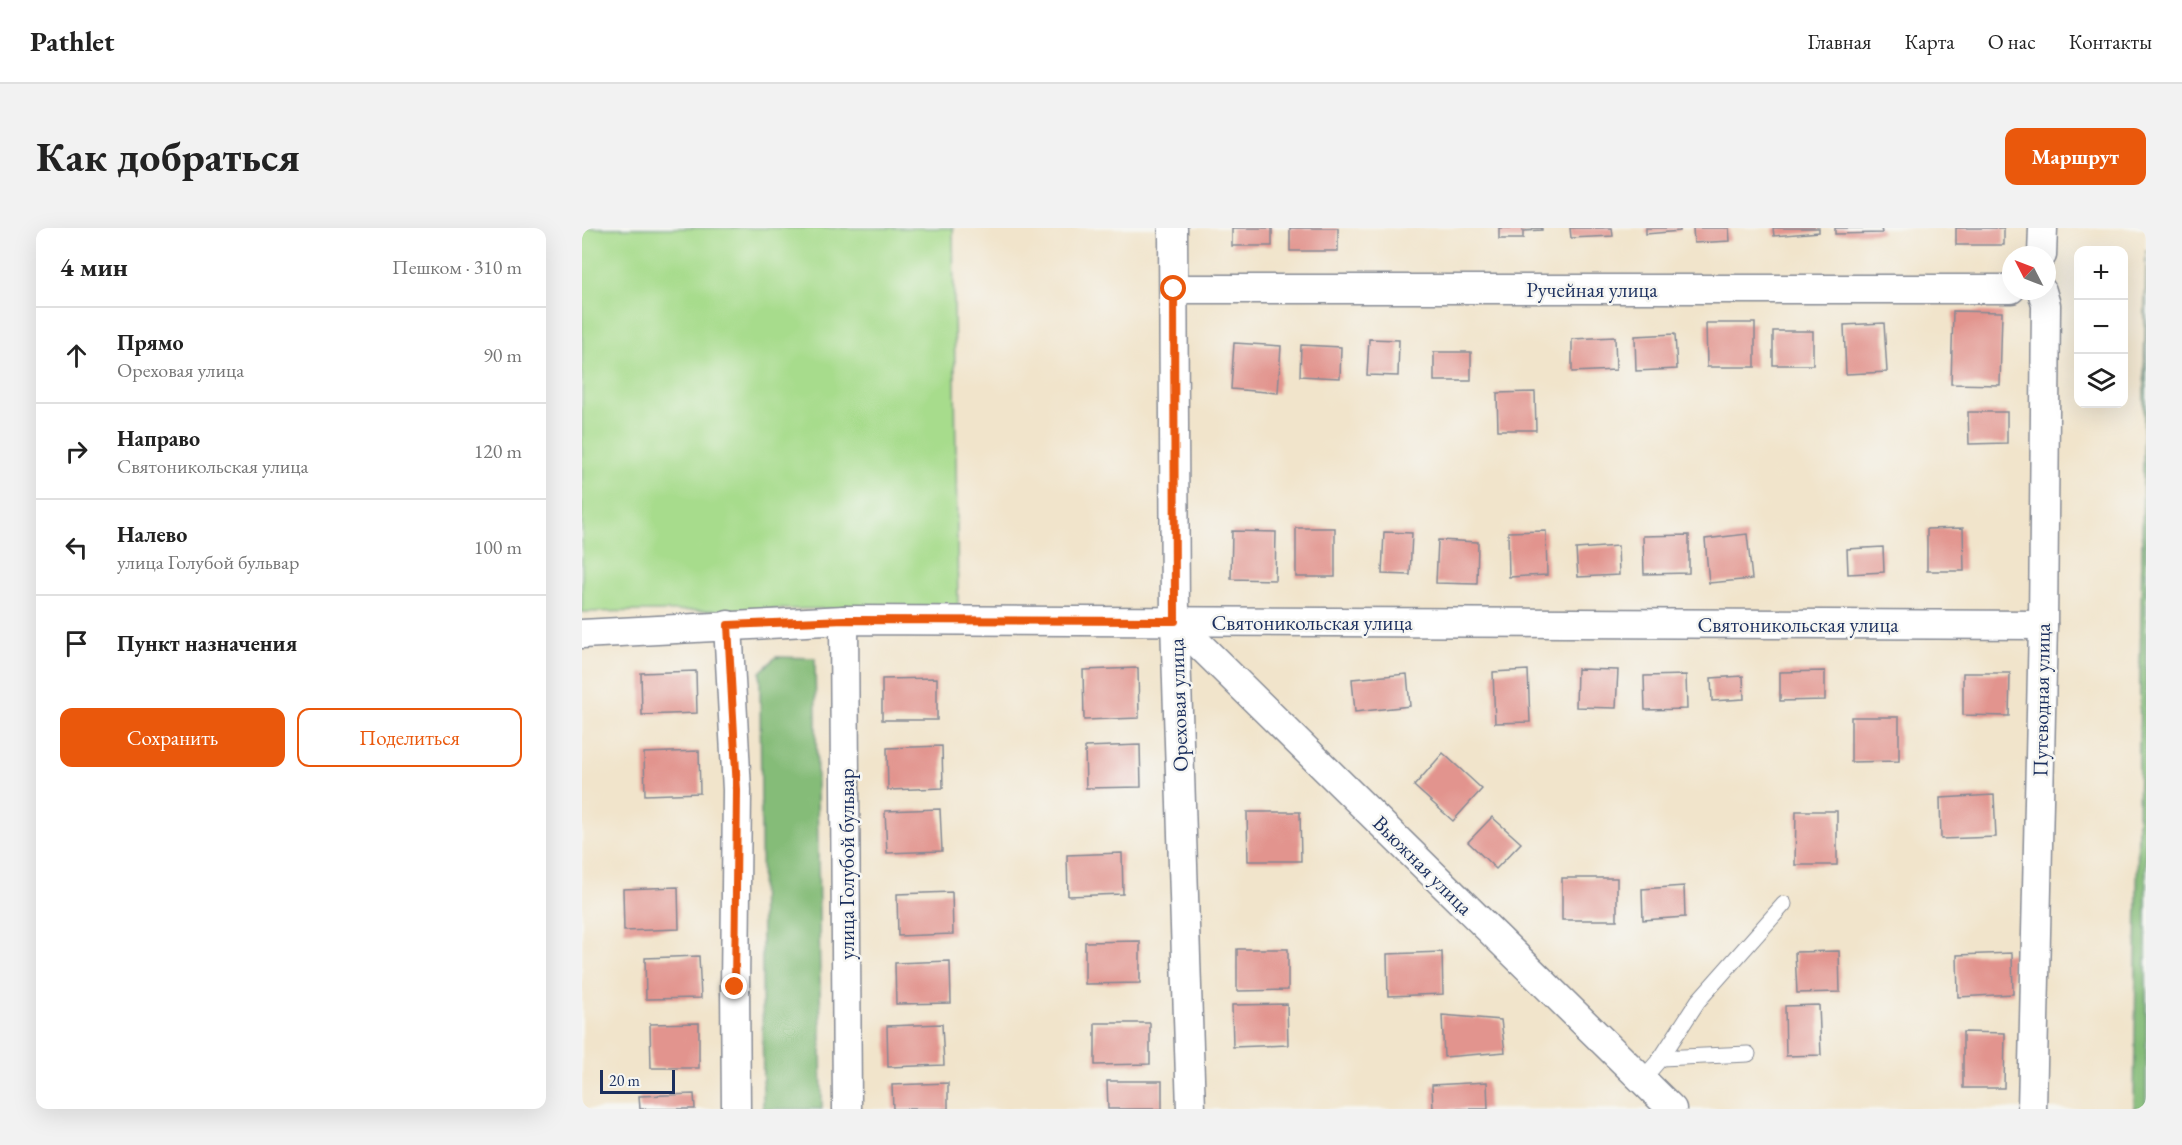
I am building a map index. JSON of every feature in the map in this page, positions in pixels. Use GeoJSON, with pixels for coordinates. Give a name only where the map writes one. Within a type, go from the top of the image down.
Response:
{"type":"FeatureCollection","features":[{"type":"Feature","properties":{"kind":"street","name":"Ореховая улица"},"geometry":{"type":"LineString","coordinates":[[1173,228],[1175,621],[1191,1109]]}},
{"type":"Feature","properties":{"kind":"street"},"geometry":{"type":"LineString","coordinates":[[2042,246],[2043,228]]}},
{"type":"Feature","properties":{"kind":"street","name":"Ручейная улица"},"geometry":{"type":"LineString","coordinates":[[1174,289],[2002,289]]}},
{"type":"Feature","properties":{"kind":"street","name":"Путеводная улица"},"geometry":{"type":"LineString","coordinates":[[2032,1109],[2043,625],[2045,300]]}},
{"type":"Feature","properties":{"kind":"street","name":"Святоникольская улица"},"geometry":{"type":"LineString","coordinates":[[582,634],[844,620],[2043,625]]}},
{"type":"Feature","properties":{"kind":"street","name":"улица Голубой бульвар"},"geometry":{"type":"LineString","coordinates":[[844,620],[847,1109]]}},
{"type":"Feature","properties":{"kind":"street","name":"Вьюжная улица"},"geometry":{"type":"LineString","coordinates":[[1175,621],[1672,1109]]}},
{"type":"Feature","properties":{"kind":"street"},"geometry":{"type":"LineString","coordinates":[[728,625],[737,790],[736,1109]]}},
{"type":"Feature","properties":{"kind":"lane"},"geometry":{"type":"LineString","coordinates":[[1642,1080],[1661,1058],[1698,1001],[1784,904]]}},
{"type":"Feature","properties":{"kind":"lane"},"geometry":{"type":"LineString","coordinates":[[1661,1058],[1748,1054]]}},
{"type":"Feature","properties":{"kind":"green space"},"geometry":{"type":"Polygon","coordinates":[[[582,228],[953,228],[958,607],[582,612],[582,228]]]}},
{"type":"Feature","properties":{"kind":"green space"},"geometry":{"type":"Polygon","coordinates":[[[2146,249],[2146,1109],[2134,1109],[2146,249]]]}},
{"type":"Feature","properties":{"kind":"green space"},"geometry":{"type":"Polygon","coordinates":[[[776,657],[815,658],[822,1109],[763,1109],[760,672],[776,657]]]}},
{"type":"Feature","properties":{"kind":"building"},"geometry":{"type":"Polygon","coordinates":[[[1232,228],[1272,228],[1272,246],[1232,246],[1232,228]]]}},
{"type":"Feature","properties":{"kind":"building"},"geometry":{"type":"Polygon","coordinates":[[[1290,228],[1338,228],[1338,251],[1290,251],[1290,228]]]}},
{"type":"Feature","properties":{"kind":"building"},"geometry":{"type":"Polygon","coordinates":[[[1499,228],[1542,228],[1542,230],[1523,231],[1523,239],[1499,239],[1499,228]]]}},
{"type":"Feature","properties":{"kind":"building"},"geometry":{"type":"Polygon","coordinates":[[[1570,228],[1612,228],[1613,236],[1571,238],[1570,228]]]}},
{"type":"Feature","properties":{"kind":"building"},"geometry":{"type":"Polygon","coordinates":[[[1646,228],[1680,228],[1680,231],[1646,234],[1646,228]]]}},
{"type":"Feature","properties":{"kind":"building"},"geometry":{"type":"Polygon","coordinates":[[[1693,228],[1729,228],[1730,241],[1694,243],[1693,228]]]}},
{"type":"Feature","properties":{"kind":"building"},"geometry":{"type":"Polygon","coordinates":[[[1773,228],[1819,228],[1819,232],[1774,236],[1773,228]]]}},
{"type":"Feature","properties":{"kind":"building"},"geometry":{"type":"Polygon","coordinates":[[[1835,228],[1881,228],[1882,233],[1835,234],[1835,228]]]}},
{"type":"Feature","properties":{"kind":"building"},"geometry":{"type":"Polygon","coordinates":[[[1956,228],[2004,228],[2004,245],[1956,245],[1956,228]]]}},
{"type":"Feature","properties":{"kind":"building"},"geometry":{"type":"Polygon","coordinates":[[[1953,311],[2002,312],[2000,385],[1951,384],[1953,311]]]}},
{"type":"Feature","properties":{"kind":"building"},"geometry":{"type":"Polygon","coordinates":[[[1706,323],[1755,323],[1755,367],[1707,367],[1706,323]]]}},
{"type":"Feature","properties":{"kind":"building"},"geometry":{"type":"Polygon","coordinates":[[[1884,323],[1887,372],[1846,374],[1844,325],[1884,323]]]}},
{"type":"Feature","properties":{"kind":"building"},"geometry":{"type":"Polygon","coordinates":[[[1773,331],[1813,331],[1813,365],[1773,365],[1773,331]]]}},
{"type":"Feature","properties":{"kind":"building"},"geometry":{"type":"Polygon","coordinates":[[[1675,334],[1677,369],[1636,371],[1635,336],[1675,334]]]}},
{"type":"Feature","properties":{"kind":"building"},"geometry":{"type":"Polygon","coordinates":[[[1615,337],[1616,370],[1572,372],[1572,339],[1615,337]]]}},
{"type":"Feature","properties":{"kind":"building"},"geometry":{"type":"Polygon","coordinates":[[[1369,339],[1399,340],[1398,376],[1367,375],[1369,339]]]}},
{"type":"Feature","properties":{"kind":"building"},"geometry":{"type":"Polygon","coordinates":[[[1234,343],[1281,346],[1278,393],[1231,389],[1234,343]]]}},
{"type":"Feature","properties":{"kind":"building"},"geometry":{"type":"Polygon","coordinates":[[[1301,345],[1341,347],[1340,378],[1300,376],[1301,345]]]}},
{"type":"Feature","properties":{"kind":"building"},"geometry":{"type":"Polygon","coordinates":[[[1434,352],[1471,352],[1471,381],[1434,381],[1434,352]]]}},
{"type":"Feature","properties":{"kind":"building"},"geometry":{"type":"Polygon","coordinates":[[[1535,392],[1536,430],[1498,430],[1497,393],[1535,392]]]}},
{"type":"Feature","properties":{"kind":"building"},"geometry":{"type":"Polygon","coordinates":[[[1968,412],[2007,412],[2007,443],[1969,444],[1968,412]]]}},
{"type":"Feature","properties":{"kind":"building"},"geometry":{"type":"Polygon","coordinates":[[[1296,528],[1335,528],[1335,577],[1296,577],[1296,528]]]}},
{"type":"Feature","properties":{"kind":"building"},"geometry":{"type":"Polygon","coordinates":[[[1963,528],[1964,571],[1927,571],[1927,529],[1963,528]]]}},
{"type":"Feature","properties":{"kind":"building"},"geometry":{"type":"Polygon","coordinates":[[[1232,531],[1276,532],[1275,580],[1231,579],[1232,531]]]}},
{"type":"Feature","properties":{"kind":"building"},"geometry":{"type":"Polygon","coordinates":[[[1546,531],[1547,575],[1509,577],[1508,532],[1546,531]]]}},
{"type":"Feature","properties":{"kind":"building"},"geometry":{"type":"Polygon","coordinates":[[[1384,532],[1412,533],[1410,575],[1382,574],[1384,532]]]}},
{"type":"Feature","properties":{"kind":"building"},"geometry":{"type":"Polygon","coordinates":[[[1747,534],[1752,579],[1709,583],[1705,539],[1747,534]]]}},
{"type":"Feature","properties":{"kind":"building"},"geometry":{"type":"Polygon","coordinates":[[[1689,535],[1689,573],[1644,574],[1643,536],[1689,535]]]}},
{"type":"Feature","properties":{"kind":"building"},"geometry":{"type":"Polygon","coordinates":[[[1438,540],[1478,542],[1477,584],[1436,583],[1438,540]]]}},
{"type":"Feature","properties":{"kind":"building"},"geometry":{"type":"Polygon","coordinates":[[[1618,546],[1619,575],[1578,577],[1576,549],[1618,546]]]}},
{"type":"Feature","properties":{"kind":"building"},"geometry":{"type":"Polygon","coordinates":[[[1883,547],[1884,572],[1848,574],[1847,549],[1883,547]]]}},
{"type":"Feature","properties":{"kind":"building"},"geometry":{"type":"Polygon","coordinates":[[[1138,668],[1139,718],[1084,720],[1083,670],[1138,668]]]}},
{"type":"Feature","properties":{"kind":"building"},"geometry":{"type":"Polygon","coordinates":[[[1577,669],[1618,670],[1616,708],[1576,707],[1577,669]]]}},
{"type":"Feature","properties":{"kind":"building"},"geometry":{"type":"Polygon","coordinates":[[[1528,670],[1530,722],[1495,723],[1493,672],[1528,670]]]}},
{"type":"Feature","properties":{"kind":"building"},"geometry":{"type":"Polygon","coordinates":[[[696,671],[697,713],[642,715],[641,673],[696,671]]]}},
{"type":"Feature","properties":{"kind":"building"},"geometry":{"type":"Polygon","coordinates":[[[1825,671],[1825,700],[1780,701],[1780,672],[1825,671]]]}},
{"type":"Feature","properties":{"kind":"building"},"geometry":{"type":"Polygon","coordinates":[[[1963,673],[2010,673],[2009,716],[1963,715],[1963,673]]]}},
{"type":"Feature","properties":{"kind":"building"},"geometry":{"type":"Polygon","coordinates":[[[1407,674],[1410,706],[1355,712],[1352,679],[1407,674]]]}},
{"type":"Feature","properties":{"kind":"building"},"geometry":{"type":"Polygon","coordinates":[[[1686,675],[1687,709],[1645,710],[1644,676],[1686,675]]]}},
{"type":"Feature","properties":{"kind":"building"},"geometry":{"type":"Polygon","coordinates":[[[1743,676],[1744,699],[1712,701],[1711,678],[1743,676]]]}},
{"type":"Feature","properties":{"kind":"building"},"geometry":{"type":"Polygon","coordinates":[[[937,678],[937,720],[882,720],[882,679],[937,678]]]}},
{"type":"Feature","properties":{"kind":"building"},"geometry":{"type":"Polygon","coordinates":[[[1851,717],[1899,717],[1899,761],[1851,762],[1851,717]]]}},
{"type":"Feature","properties":{"kind":"building"},"geometry":{"type":"Polygon","coordinates":[[[1140,745],[1141,787],[1086,788],[1085,747],[1140,745]]]}},
{"type":"Feature","properties":{"kind":"building"},"geometry":{"type":"Polygon","coordinates":[[[942,746],[943,788],[888,790],[887,748],[942,746]]]}},
{"type":"Feature","properties":{"kind":"building"},"geometry":{"type":"Polygon","coordinates":[[[699,751],[700,793],[645,795],[644,753],[699,751]]]}},
{"type":"Feature","properties":{"kind":"building"},"geometry":{"type":"Polygon","coordinates":[[[1443,753],[1482,789],[1453,821],[1414,786],[1443,753]]]}},
{"type":"Feature","properties":{"kind":"building"},"geometry":{"type":"Polygon","coordinates":[[[1994,795],[1996,837],[1941,839],[1940,798],[1994,795]]]}},
{"type":"Feature","properties":{"kind":"building"},"geometry":{"type":"Polygon","coordinates":[[[940,809],[942,851],[887,853],[885,811],[940,809]]]}},
{"type":"Feature","properties":{"kind":"building"},"geometry":{"type":"Polygon","coordinates":[[[1796,811],[1837,811],[1837,865],[1795,865],[1796,811]]]}},
{"type":"Feature","properties":{"kind":"building"},"geometry":{"type":"Polygon","coordinates":[[[1247,812],[1300,812],[1301,861],[1248,861],[1247,812]]]}},
{"type":"Feature","properties":{"kind":"building"},"geometry":{"type":"Polygon","coordinates":[[[1492,817],[1521,843],[1496,869],[1468,842],[1492,817]]]}},
{"type":"Feature","properties":{"kind":"building"},"geometry":{"type":"Polygon","coordinates":[[[1122,853],[1123,894],[1068,896],[1067,855],[1122,853]]]}},
{"type":"Feature","properties":{"kind":"building"},"geometry":{"type":"Polygon","coordinates":[[[1562,878],[1617,878],[1617,920],[1562,920],[1562,878]]]}},
{"type":"Feature","properties":{"kind":"building"},"geometry":{"type":"Polygon","coordinates":[[[1684,886],[1685,917],[1643,920],[1642,889],[1684,886]]]}},
{"type":"Feature","properties":{"kind":"building"},"geometry":{"type":"Polygon","coordinates":[[[678,887],[679,929],[624,931],[623,889],[678,887]]]}},
{"type":"Feature","properties":{"kind":"building"},"geometry":{"type":"Polygon","coordinates":[[[952,892],[953,934],[898,936],[897,894],[952,892]]]}},
{"type":"Feature","properties":{"kind":"building"},"geometry":{"type":"Polygon","coordinates":[[[1140,941],[1140,983],[1085,984],[1085,942],[1140,941]]]}},
{"type":"Feature","properties":{"kind":"building"},"geometry":{"type":"Polygon","coordinates":[[[1237,949],[1288,949],[1288,990],[1237,991],[1237,949]]]}},
{"type":"Feature","properties":{"kind":"building"},"geometry":{"type":"Polygon","coordinates":[[[1839,951],[1840,992],[1797,993],[1795,952],[1839,951]]]}},
{"type":"Feature","properties":{"kind":"building"},"geometry":{"type":"Polygon","coordinates":[[[1442,952],[1443,994],[1388,996],[1387,954],[1442,952]]]}},
{"type":"Feature","properties":{"kind":"building"},"geometry":{"type":"Polygon","coordinates":[[[2012,953],[2013,994],[1958,997],[1957,955],[2012,953]]]}},
{"type":"Feature","properties":{"kind":"building"},"geometry":{"type":"Polygon","coordinates":[[[699,956],[701,998],[646,999],[645,958],[699,956]]]}},
{"type":"Feature","properties":{"kind":"building"},"geometry":{"type":"Polygon","coordinates":[[[950,961],[951,1003],[896,1004],[895,963],[950,961]]]}},
{"type":"Feature","properties":{"kind":"building"},"geometry":{"type":"Polygon","coordinates":[[[1287,1004],[1288,1045],[1233,1047],[1232,1005],[1287,1004]]]}},
{"type":"Feature","properties":{"kind":"building"},"geometry":{"type":"Polygon","coordinates":[[[1819,1005],[1821,1055],[1786,1056],[1785,1006],[1819,1005]]]}},
{"type":"Feature","properties":{"kind":"building"},"geometry":{"type":"Polygon","coordinates":[[[1442,1015],[1501,1020],[1505,1052],[1444,1057],[1442,1015]]]}},
{"type":"Feature","properties":{"kind":"building"},"geometry":{"type":"Polygon","coordinates":[[[699,1023],[699,1068],[651,1068],[650,1024],[699,1023]]]}},
{"type":"Feature","properties":{"kind":"building"},"geometry":{"type":"Polygon","coordinates":[[[1095,1023],[1150,1023],[1150,1064],[1095,1065],[1095,1023]]]}},
{"type":"Feature","properties":{"kind":"building"},"geometry":{"type":"Polygon","coordinates":[[[942,1024],[944,1065],[888,1067],[887,1026],[942,1024]]]}},
{"type":"Feature","properties":{"kind":"building"},"geometry":{"type":"Polygon","coordinates":[[[1963,1032],[2005,1033],[2004,1088],[1963,1088],[1963,1032]]]}},
{"type":"Feature","properties":{"kind":"building"},"geometry":{"type":"Polygon","coordinates":[[[1107,1081],[1162,1081],[1162,1109],[1108,1109],[1107,1081]]]}},
{"type":"Feature","properties":{"kind":"building"},"geometry":{"type":"Polygon","coordinates":[[[1487,1082],[1488,1109],[1433,1109],[1432,1085],[1487,1082]]]}},
{"type":"Feature","properties":{"kind":"building"},"geometry":{"type":"Polygon","coordinates":[[[948,1083],[948,1109],[893,1109],[892,1085],[948,1083]]]}},
{"type":"Feature","properties":{"kind":"building"},"geometry":{"type":"Polygon","coordinates":[[[694,1094],[695,1109],[640,1109],[639,1096],[694,1094]]]}},
{"type":"Feature","properties":{"kind":"route"},"geometry":{"type":"LineString","coordinates":[[735,987],[737,790],[728,625],[844,620],[1175,621],[1174,289]]}}]}
